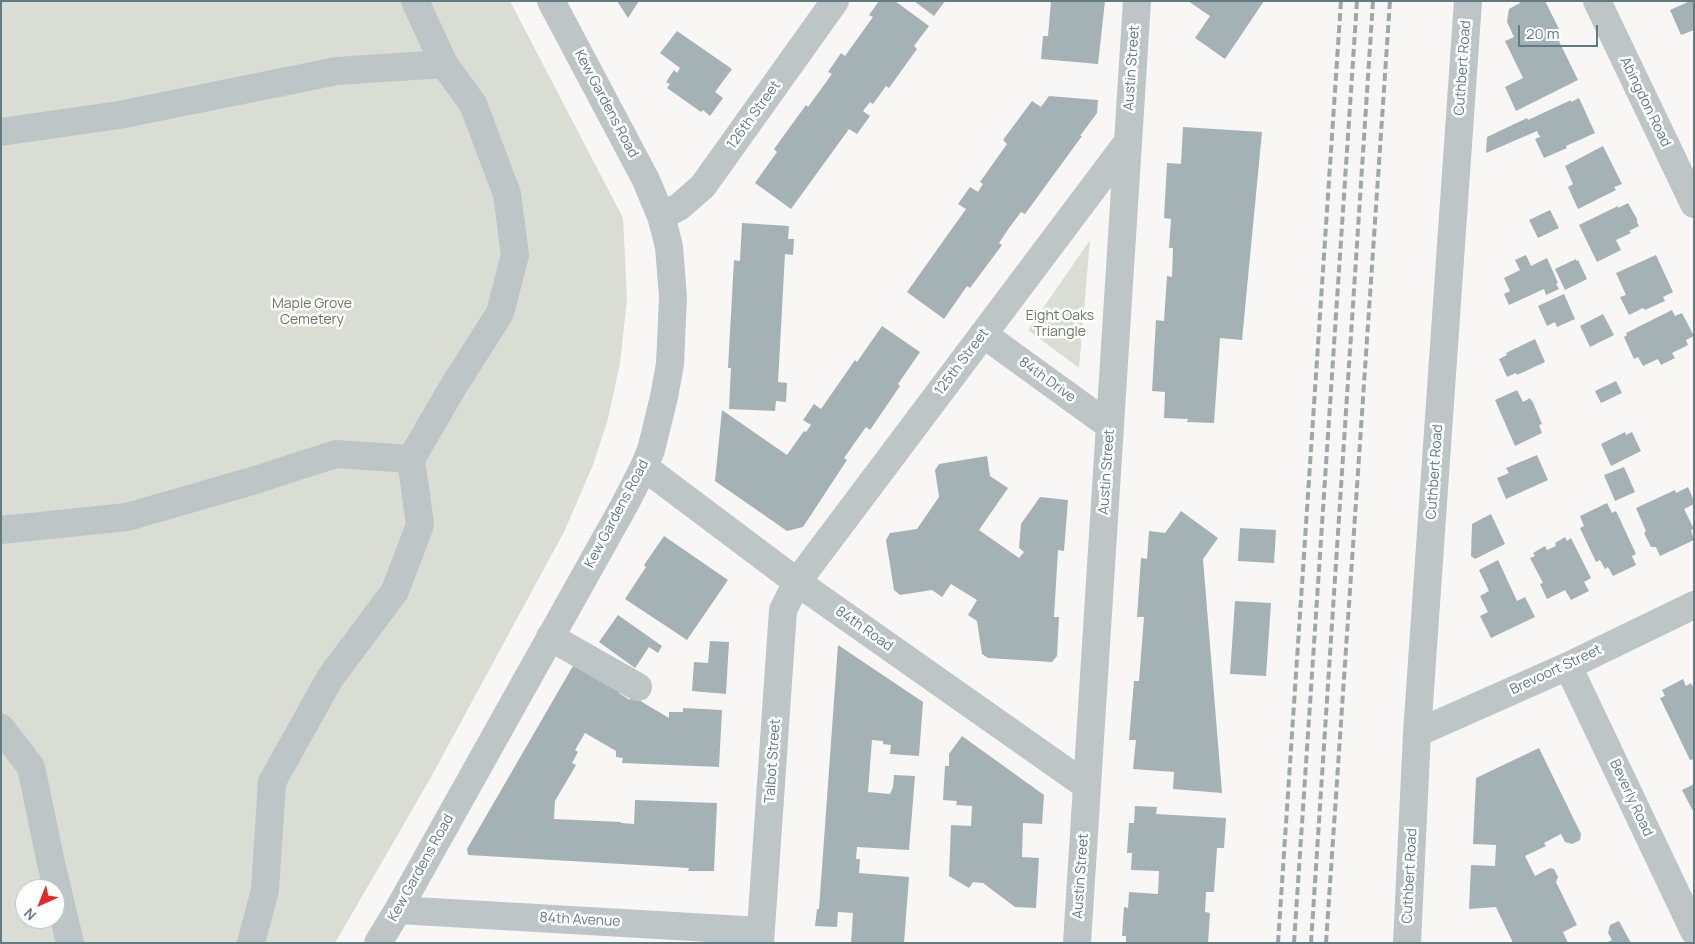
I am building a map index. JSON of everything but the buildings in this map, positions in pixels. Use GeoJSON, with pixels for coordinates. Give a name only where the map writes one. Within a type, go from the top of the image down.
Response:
{"type":"FeatureCollection","features":[{"type":"Feature","properties":{"kind":"street"},"geometry":{"type":"LineString","coordinates":[[251,943],[266,890],[272,782],[330,678],[395,590],[420,526],[411,459],[453,387],[500,313],[516,255],[507,194],[473,104],[444,64],[415,1]]}},
{"type":"Feature","properties":{"kind":"street","name":"Kew Gardens Road"},"geometry":{"type":"LineString","coordinates":[[378,943],[644,467],[655,436],[670,364],[674,297],[669,247],[661,216],[646,180],[551,1]]}},
{"type":"Feature","properties":{"kind":"street","name":"126th Street"},"geometry":{"type":"LineString","coordinates":[[661,216],[679,207],[702,186],[835,1]]}},
{"type":"Feature","properties":{"kind":"street","name":"Austin Street"},"geometry":{"type":"LineString","coordinates":[[1077,943],[1137,1]]}},
{"type":"Feature","properties":{"kind":"street","name":"Cuthbert Road"},"geometry":{"type":"LineString","coordinates":[[1407,943],[1417,733],[1468,1]]}},
{"type":"Feature","properties":{"kind":"street","name":"Abingdon Road"},"geometry":{"type":"LineString","coordinates":[[1597,1],[1694,204]]}},
{"type":"Feature","properties":{"kind":"street"},"geometry":{"type":"LineString","coordinates":[[1,132],[119,115],[337,71],[444,64]]}},
{"type":"Feature","properties":{"kind":"street","name":"125th Street"},"geometry":{"type":"LineString","coordinates":[[798,582],[1127,143]]}},
{"type":"Feature","properties":{"kind":"street","name":"84th Drive"},"geometry":{"type":"LineString","coordinates":[[983,334],[1110,426]]}},
{"type":"Feature","properties":{"kind":"street"},"geometry":{"type":"LineString","coordinates":[[1,530],[127,517],[252,481],[336,454],[411,459]]}},
{"type":"Feature","properties":{"kind":"street","name":"84th Road"},"geometry":{"type":"LineString","coordinates":[[644,467],[798,582],[1087,786]]}},
{"type":"Feature","properties":{"kind":"street","name":"Talbot Street"},"geometry":{"type":"LineString","coordinates":[[761,937],[783,610],[798,582]]}},
{"type":"Feature","properties":{"kind":"street","name":"Brevoort Street"},"geometry":{"type":"LineString","coordinates":[[1417,733],[1568,666],[1694,605]]}},
{"type":"Feature","properties":{"kind":"street"},"geometry":{"type":"LineString","coordinates":[[550,637],[638,687]]}},
{"type":"Feature","properties":{"kind":"street","name":"Beverly Road"},"geometry":{"type":"LineString","coordinates":[[1568,666],[1694,931]]}},
{"type":"Feature","properties":{"kind":"street"},"geometry":{"type":"LineString","coordinates":[[1,728],[32,767],[51,863],[70,943]]}},
{"type":"Feature","properties":{"kind":"street","name":"84th Avenue"},"geometry":{"type":"LineString","coordinates":[[398,910],[761,937]]}},
{"type":"Feature","properties":{"kind":"green space","name":"Maple Grove Cemetery"},"geometry":{"type":"Polygon","coordinates":[[[1,1],[510,1],[623,218],[627,299],[620,363],[608,419],[593,465],[564,532],[430,779],[335,943],[1,943],[1,1]]]}},
{"type":"Feature","properties":{"kind":"green space","name":"Eight Oaks Triangle"},"geometry":{"type":"Polygon","coordinates":[[[1090,240],[1079,368],[1028,330],[1090,240]]]}},
{"type":"Feature","properties":{"kind":"railway"},"geometry":{"type":"LineString","coordinates":[[1278,943],[1341,1]]}},
{"type":"Feature","properties":{"kind":"railway"},"geometry":{"type":"LineString","coordinates":[[1294,943],[1357,1]]}},
{"type":"Feature","properties":{"kind":"railway"},"geometry":{"type":"LineString","coordinates":[[1311,943],[1373,1]]}},
{"type":"Feature","properties":{"kind":"railway"},"geometry":{"type":"LineString","coordinates":[[1326,943],[1390,1]]}}]}
